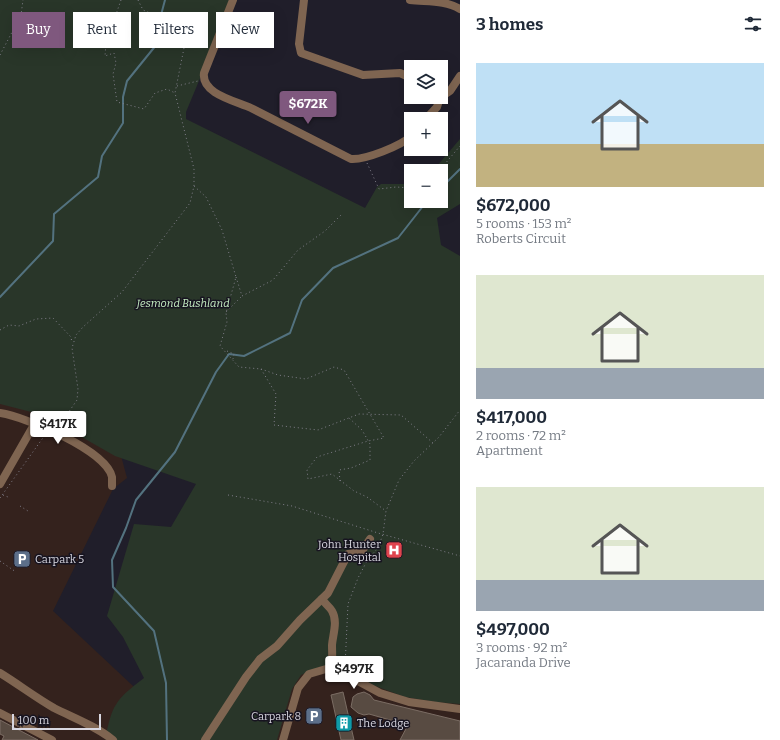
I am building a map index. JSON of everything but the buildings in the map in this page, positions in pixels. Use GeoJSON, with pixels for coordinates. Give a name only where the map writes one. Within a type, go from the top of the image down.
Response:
{"type":"FeatureCollection","features":[{"type":"Feature","properties":{"kind":"street"},"geometry":{"type":"LineString","coordinates":[[233,0],[204,73],[204,80],[209,89],[258,111],[348,158],[355,159],[365,157],[404,141]]}},
{"type":"Feature","properties":{"kind":"street"},"geometry":{"type":"LineString","coordinates":[[304,0],[298,44],[301,53],[362,75],[400,72],[404,74]]}},
{"type":"Feature","properties":{"kind":"street"},"geometry":{"type":"LineString","coordinates":[[410,0],[429,2],[442,1],[460,9]]}},
{"type":"Feature","properties":{"kind":"street"},"geometry":{"type":"LineString","coordinates":[[448,92],[460,76]]}},
{"type":"Feature","properties":{"kind":"street"},"geometry":{"type":"LineString","coordinates":[[0,413],[50,429],[91,452],[106,467],[112,476],[112,486]]}},
{"type":"Feature","properties":{"kind":"street"},"geometry":{"type":"LineString","coordinates":[[0,484],[35,423]]}},
{"type":"Feature","properties":{"kind":"street"},"geometry":{"type":"LineString","coordinates":[[205,740],[246,677],[260,659],[277,646],[300,620],[328,593],[348,554],[362,551],[370,540]]}},
{"type":"Feature","properties":{"kind":"street"},"geometry":{"type":"LineString","coordinates":[[322,599],[325,605],[332,611],[335,626],[332,644],[333,663],[331,670]]}},
{"type":"Feature","properties":{"kind":"street"},"geometry":{"type":"LineString","coordinates":[[283,740],[298,688],[309,674],[326,669],[345,674],[380,693],[410,702],[460,709]]}},
{"type":"Feature","properties":{"kind":"street"},"geometry":{"type":"LineString","coordinates":[[0,672],[22,688],[53,707],[85,722],[113,740]]}},
{"type":"Feature","properties":{"kind":"street"},"geometry":{"type":"LineString","coordinates":[[0,713],[52,740]]}},
{"type":"Feature","properties":{"kind":"path"},"geometry":{"type":"LineString","coordinates":[[0,55],[21,15],[23,0]]}},
{"type":"Feature","properties":{"kind":"path"},"geometry":{"type":"LineString","coordinates":[[121,0],[106,43],[105,56],[114,53],[116,63],[113,74],[117,102],[144,109],[154,93],[167,89],[175,93]]}},
{"type":"Feature","properties":{"kind":"path"},"geometry":{"type":"LineString","coordinates":[[72,344],[76,335],[83,327],[122,292],[190,203],[194,186],[194,169],[175,93],[186,38],[184,29],[143,10],[138,0]]}},
{"type":"Feature","properties":{"kind":"path"},"geometry":{"type":"LineString","coordinates":[[177,86],[204,80]]}},
{"type":"Feature","properties":{"kind":"path"},"geometry":{"type":"LineString","coordinates":[[445,164],[460,146]]}},
{"type":"Feature","properties":{"kind":"path"},"geometry":{"type":"LineString","coordinates":[[365,157],[379,189],[404,188]]}},
{"type":"Feature","properties":{"kind":"path"},"geometry":{"type":"LineString","coordinates":[[194,186],[206,197],[222,230],[242,296]]}},
{"type":"Feature","properties":{"kind":"path"},"geometry":{"type":"LineString","coordinates":[[226,312],[242,296],[273,280],[298,250],[325,231],[342,214]]}},
{"type":"Feature","properties":{"kind":"path"},"geometry":{"type":"LineString","coordinates":[[236,277],[226,312],[227,322],[220,346],[239,367],[261,369],[278,375],[306,379],[334,367],[344,370],[384,438],[368,441],[317,457],[307,470],[308,479],[332,474],[354,491],[367,496],[386,511]]}},
{"type":"Feature","properties":{"kind":"path"},"geometry":{"type":"LineString","coordinates":[[0,330],[9,325],[19,326],[36,319],[53,318],[71,337],[78,389],[77,400],[66,416],[52,424],[50,429],[0,498]]}},
{"type":"Feature","properties":{"kind":"path"},"geometry":{"type":"LineString","coordinates":[[226,351],[234,354],[233,360]]}},
{"type":"Feature","properties":{"kind":"path"},"geometry":{"type":"LineString","coordinates":[[261,369],[276,394],[274,425],[318,430],[359,414],[401,416],[433,443]]}},
{"type":"Feature","properties":{"kind":"path"},"geometry":{"type":"LineString","coordinates":[[345,674],[348,604],[358,578],[368,559],[378,548],[386,511],[399,480],[414,461],[433,443],[460,410]]}},
{"type":"Feature","properties":{"kind":"path"},"geometry":{"type":"LineString","coordinates":[[340,481],[339,470],[351,468],[370,460],[370,444],[362,430],[349,418]]}},
{"type":"Feature","properties":{"kind":"path"},"geometry":{"type":"LineString","coordinates":[[0,498],[3,494],[8,497]]}},
{"type":"Feature","properties":{"kind":"path"},"geometry":{"type":"LineString","coordinates":[[228,495],[292,506],[460,556]]}},
{"type":"Feature","properties":{"kind":"path"},"geometry":{"type":"LineString","coordinates":[[20,506],[28,511]]}},
{"type":"Feature","properties":{"kind":"path"},"geometry":{"type":"LineString","coordinates":[[0,561],[16,572]]}},
{"type":"Feature","properties":{"kind":"shaded area","name":"John Hunter Hospital"},"geometry":{"type":"Polygon","coordinates":[[[88,333],[127,478],[113,489],[53,611],[180,730],[460,470],[460,740],[0,740],[0,381],[88,333]]]}},
{"type":"Feature","properties":{"kind":"green space","name":"Jesmond Bushland"},"geometry":{"type":"Polygon","coordinates":[[[0,0],[229,0],[225,12],[216,12],[216,35],[186,112],[186,119],[365,208],[377,187],[381,184],[404,184],[404,208],[448,208],[448,164],[439,164],[445,156],[448,156],[448,153],[460,139],[460,204],[437,218],[441,245],[460,256],[460,704],[405,697],[370,684],[337,667],[322,666],[301,675],[292,689],[277,740],[105,740],[110,719],[116,704],[127,692],[144,678],[123,637],[107,616],[134,524],[171,527],[196,484],[115,456],[43,415],[0,404],[0,0]]]}},
{"type":"Feature","properties":{"kind":"waterway"},"geometry":{"type":"LineString","coordinates":[[162,12],[165,0]]}},
{"type":"Feature","properties":{"kind":"waterway"},"geometry":{"type":"LineString","coordinates":[[0,297],[53,241],[54,214],[98,177],[102,156],[123,123],[123,97],[127,81],[154,48]]}},
{"type":"Feature","properties":{"kind":"waterway"},"geometry":{"type":"LineString","coordinates":[[448,181],[460,169]]}},
{"type":"Feature","properties":{"kind":"waterway"},"geometry":{"type":"LineString","coordinates":[[167,740],[166,683],[154,631],[113,587],[112,560],[136,500],[175,452],[216,372],[229,354],[244,356],[290,333],[302,300],[333,268],[398,238],[422,208]]}},
{"type":"Feature","properties":{"kind":"place","name":"John Hunter Hospital"},"geometry":{"type":"Point","coordinates":[394,550]}},
{"type":"Feature","properties":{"kind":"place","name":"Carpark 5"},"geometry":{"type":"Point","coordinates":[22,559]}},
{"type":"Feature","properties":{"kind":"place","name":"Carpark 8"},"geometry":{"type":"Point","coordinates":[314,716]}},
{"type":"Feature","properties":{"kind":"place","name":"The Lodge"},"geometry":{"type":"Point","coordinates":[344,723]}}]}
